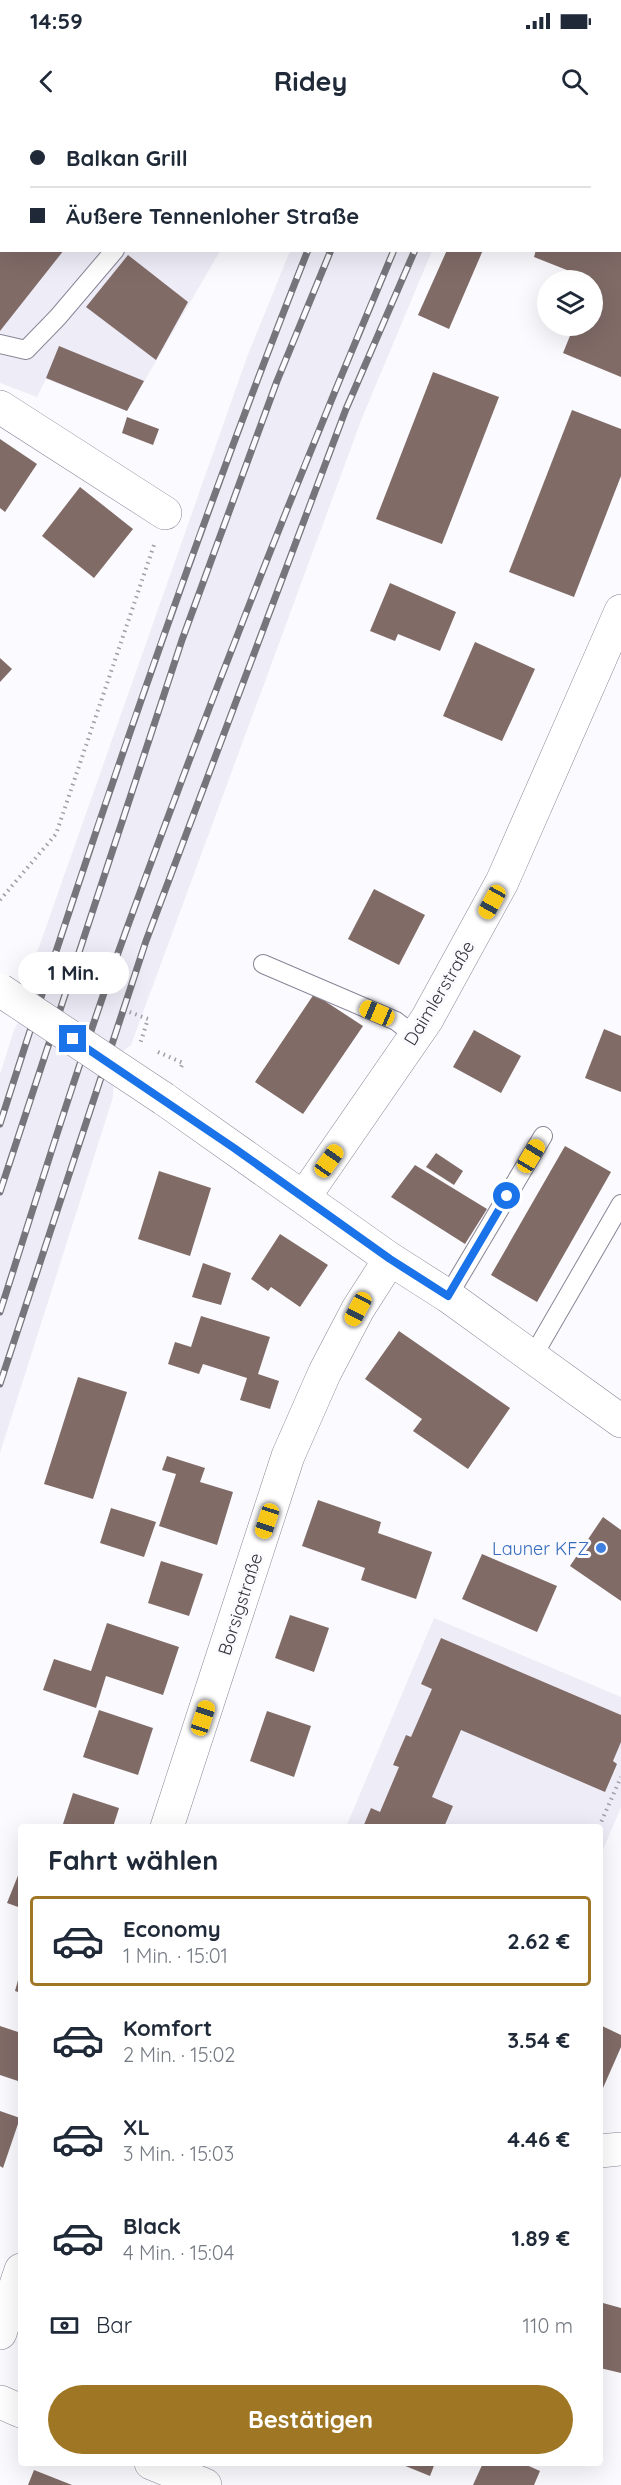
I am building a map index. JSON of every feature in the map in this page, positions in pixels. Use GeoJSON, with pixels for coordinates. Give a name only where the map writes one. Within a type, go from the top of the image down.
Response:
{"type":"FeatureCollection","features":[{"type":"Feature","properties":{"kind":"street"},"geometry":{"type":"LineString","coordinates":[[0,407],[165,513]]}},
{"type":"Feature","properties":{"kind":"street","name":"Daimlerstraße"},"geometry":{"type":"LineString","coordinates":[[304,1197],[415,1036],[502,882],[613,653],[621,611]]}},
{"type":"Feature","properties":{"kind":"street"},"geometry":{"type":"LineString","coordinates":[[0,990],[164,1099],[390,1259],[448,1296],[621,1421]]}},
{"type":"Feature","properties":{"kind":"street","name":"Borsigstraße"},"geometry":{"type":"LineString","coordinates":[[168,1824],[288,1456],[325,1372],[358,1309],[390,1259]]}},
{"type":"Feature","properties":{"kind":"street"},"geometry":{"type":"LineString","coordinates":[[603,2151],[621,2149]]}},
{"type":"Feature","properties":{"kind":"street"},"geometry":{"type":"LineString","coordinates":[[0,2333],[18,2279]]}},
{"type":"Feature","properties":{"kind":"street"},"geometry":{"type":"LineString","coordinates":[[0,2402],[18,2410]]}},
{"type":"Feature","properties":{"kind":"street"},"geometry":{"type":"LineString","coordinates":[[158,2466],[205,2485]]}},
{"type":"Feature","properties":{"kind":"lane"},"geometry":{"type":"LineString","coordinates":[[0,344],[26,350],[58,317],[113,252]]}},
{"type":"Feature","properties":{"kind":"lane"},"geometry":{"type":"LineString","coordinates":[[263,964],[396,1021],[415,1036]]}},
{"type":"Feature","properties":{"kind":"lane"},"geometry":{"type":"LineString","coordinates":[[448,1296],[543,1136]]}},
{"type":"Feature","properties":{"kind":"lane"},"geometry":{"type":"LineString","coordinates":[[533,1356],[621,1204]]}},
{"type":"Feature","properties":{"kind":"path"},"geometry":{"type":"LineString","coordinates":[[0,900],[56,834],[165,513]]}},
{"type":"Feature","properties":{"kind":"path"},"geometry":{"type":"LineString","coordinates":[[124,1010],[148,1018],[139,1044]]}},
{"type":"Feature","properties":{"kind":"path"},"geometry":{"type":"LineString","coordinates":[[600,1824],[621,1777]]}},
{"type":"Feature","properties":{"kind":"shaded area"},"geometry":{"type":"Polygon","coordinates":[[[0,252],[219,252],[127,411],[46,379],[37,397],[0,383],[0,252]]]}},
{"type":"Feature","properties":{"kind":"shaded area"},"geometry":{"type":"Polygon","coordinates":[[[290,252],[432,252],[362,418],[131,1045],[115,1058],[113,1097],[0,1453],[0,1074],[14,1030],[28,1003],[28,978],[247,357],[290,252]]]}},
{"type":"Feature","properties":{"kind":"shaded area"},"geometry":{"type":"Polygon","coordinates":[[[434,1618],[621,1697],[621,1807],[603,1850],[603,1824],[347,1824],[434,1618]]]}},
{"type":"Feature","properties":{"kind":"building"},"geometry":{"type":"Polygon","coordinates":[[[0,252],[62,252],[0,331],[0,252]]]}},
{"type":"Feature","properties":{"kind":"building"},"geometry":{"type":"Polygon","coordinates":[[[446,252],[482,252],[449,329],[418,315],[446,252]]]}},
{"type":"Feature","properties":{"kind":"building"},"geometry":{"type":"Polygon","coordinates":[[[535,252],[621,252],[621,377],[563,353],[570,336],[603,336],[603,270],[567,270],[534,257],[535,252]]]}},
{"type":"Feature","properties":{"kind":"building"},"geometry":{"type":"Polygon","coordinates":[[[128,255],[188,302],[156,360],[86,307],[128,255]]]}},
{"type":"Feature","properties":{"kind":"building"},"geometry":{"type":"Polygon","coordinates":[[[59,346],[144,381],[127,411],[46,378],[59,346]]]}},
{"type":"Feature","properties":{"kind":"building"},"geometry":{"type":"Polygon","coordinates":[[[433,372],[499,397],[442,544],[376,519],[433,372]]]}},
{"type":"Feature","properties":{"kind":"building"},"geometry":{"type":"Polygon","coordinates":[[[572,410],[621,429],[621,476],[574,597],[509,572],[572,410]]]}},
{"type":"Feature","properties":{"kind":"building"},"geometry":{"type":"Polygon","coordinates":[[[127,417],[159,429],[153,445],[122,433],[127,417]]]}},
{"type":"Feature","properties":{"kind":"building"},"geometry":{"type":"Polygon","coordinates":[[[0,439],[37,464],[5,512],[0,508],[0,439]]]}},
{"type":"Feature","properties":{"kind":"building"},"geometry":{"type":"Polygon","coordinates":[[[80,487],[133,529],[94,578],[42,536],[80,487]]]}},
{"type":"Feature","properties":{"kind":"building"},"geometry":{"type":"Polygon","coordinates":[[[390,583],[456,612],[440,651],[398,634],[395,641],[370,631],[390,583]]]}},
{"type":"Feature","properties":{"kind":"building"},"geometry":{"type":"Polygon","coordinates":[[[475,642],[535,669],[502,741],[443,716],[475,642]]]}},
{"type":"Feature","properties":{"kind":"building"},"geometry":{"type":"Polygon","coordinates":[[[0,658],[12,669],[0,682],[0,658]]]}},
{"type":"Feature","properties":{"kind":"building"},"geometry":{"type":"Polygon","coordinates":[[[374,889],[425,915],[399,965],[348,939],[374,889]]]}},
{"type":"Feature","properties":{"kind":"building"},"geometry":{"type":"Polygon","coordinates":[[[314,994],[363,1026],[303,1114],[255,1082],[314,994]]]}},
{"type":"Feature","properties":{"kind":"building"},"geometry":{"type":"Polygon","coordinates":[[[604,1029],[621,1036],[621,1092],[585,1078],[604,1029]]]}},
{"type":"Feature","properties":{"kind":"building"},"geometry":{"type":"Polygon","coordinates":[[[474,1030],[521,1056],[501,1093],[453,1067],[474,1030]]]}},
{"type":"Feature","properties":{"kind":"building"},"geometry":{"type":"Polygon","coordinates":[[[565,1146],[611,1172],[537,1302],[491,1275],[565,1146]]]}},
{"type":"Feature","properties":{"kind":"building"},"geometry":{"type":"Polygon","coordinates":[[[436,1153],[463,1171],[454,1185],[426,1167],[436,1153]]]}},
{"type":"Feature","properties":{"kind":"building"},"geometry":{"type":"Polygon","coordinates":[[[415,1165],[487,1209],[465,1244],[391,1197],[415,1165]]]}},
{"type":"Feature","properties":{"kind":"building"},"geometry":{"type":"Polygon","coordinates":[[[159,1171],[211,1188],[190,1256],[138,1239],[159,1171]]]}},
{"type":"Feature","properties":{"kind":"building"},"geometry":{"type":"Polygon","coordinates":[[[280,1234],[328,1265],[300,1307],[271,1287],[268,1291],[251,1279],[280,1234]]]}},
{"type":"Feature","properties":{"kind":"building"},"geometry":{"type":"Polygon","coordinates":[[[203,1263],[231,1273],[221,1305],[192,1297],[203,1263]]]}},
{"type":"Feature","properties":{"kind":"building"},"geometry":{"type":"Polygon","coordinates":[[[201,1316],[270,1337],[258,1374],[279,1381],[270,1409],[240,1400],[247,1378],[203,1364],[199,1374],[168,1364],[175,1342],[191,1347],[201,1316]]]}},
{"type":"Feature","properties":{"kind":"building"},"geometry":{"type":"Polygon","coordinates":[[[399,1331],[510,1408],[468,1469],[413,1431],[422,1419],[365,1379],[399,1331]]]}},
{"type":"Feature","properties":{"kind":"building"},"geometry":{"type":"Polygon","coordinates":[[[78,1377],[127,1392],[93,1499],[44,1484],[78,1377]]]}},
{"type":"Feature","properties":{"kind":"building"},"geometry":{"type":"Polygon","coordinates":[[[167,1456],[205,1468],[200,1482],[233,1492],[217,1545],[159,1526],[176,1474],[162,1470],[167,1456]]]}},
{"type":"Feature","properties":{"kind":"building"},"geometry":{"type":"Polygon","coordinates":[[[318,1500],[381,1522],[378,1533],[432,1552],[416,1599],[361,1580],[365,1568],[302,1546],[318,1500]]]}},
{"type":"Feature","properties":{"kind":"building"},"geometry":{"type":"Polygon","coordinates":[[[111,1508],[156,1522],[144,1557],[100,1543],[111,1508]]]}},
{"type":"Feature","properties":{"kind":"building","name":"Launer KFZ"},"geometry":{"type":"Polygon","coordinates":[[[603,1517],[621,1530],[621,1601],[570,1566],[603,1517]]]}},
{"type":"Feature","properties":{"kind":"building"},"geometry":{"type":"Polygon","coordinates":[[[482,1554],[557,1586],[537,1632],[462,1599],[482,1554]]]}},
{"type":"Feature","properties":{"kind":"building"},"geometry":{"type":"Polygon","coordinates":[[[161,1561],[203,1574],[189,1616],[148,1603],[161,1561]]]}},
{"type":"Feature","properties":{"kind":"building"},"geometry":{"type":"Polygon","coordinates":[[[290,1615],[329,1628],[314,1672],[275,1658],[290,1615]]]}},
{"type":"Feature","properties":{"kind":"building"},"geometry":{"type":"Polygon","coordinates":[[[107,1623],[179,1647],[163,1695],[106,1676],[96,1708],[43,1690],[54,1659],[91,1671],[107,1623]]]}},
{"type":"Feature","properties":{"kind":"building"},"geometry":{"type":"Polygon","coordinates":[[[441,1638],[621,1715],[621,1742],[613,1761],[617,1764],[605,1792],[461,1730],[432,1797],[453,1806],[445,1824],[364,1824],[371,1808],[380,1812],[399,1767],[393,1765],[406,1735],[411,1737],[432,1689],[421,1684],[441,1638]]]}},
{"type":"Feature","properties":{"kind":"building"},"geometry":{"type":"Polygon","coordinates":[[[99,1710],[153,1728],[138,1775],[83,1757],[99,1710]]]}},
{"type":"Feature","properties":{"kind":"building"},"geometry":{"type":"Polygon","coordinates":[[[267,1711],[311,1726],[294,1777],[250,1761],[267,1711]]]}},
{"type":"Feature","properties":{"kind":"building"},"geometry":{"type":"Polygon","coordinates":[[[73,1793],[119,1808],[114,1824],[63,1824],[73,1793]]]}},
{"type":"Feature","properties":{"kind":"building"},"geometry":{"type":"Polygon","coordinates":[[[18,1876],[18,1907],[7,1903],[18,1876]]]}},
{"type":"Feature","properties":{"kind":"building"},"geometry":{"type":"Polygon","coordinates":[[[0,2026],[18,2032],[18,2081],[0,2075],[0,2026]]]}},
{"type":"Feature","properties":{"kind":"building"},"geometry":{"type":"Polygon","coordinates":[[[603,2026],[621,2035],[621,2047],[603,2088],[603,2026]]]}},
{"type":"Feature","properties":{"kind":"building"},"geometry":{"type":"Polygon","coordinates":[[[0,2111],[18,2117],[18,2124],[3,2168],[0,2166],[0,2111]]]}},
{"type":"Feature","properties":{"kind":"building"},"geometry":{"type":"Polygon","coordinates":[[[603,2303],[621,2308],[621,2373],[603,2369],[603,2303]]]}},
{"type":"Feature","properties":{"kind":"building"},"geometry":{"type":"Polygon","coordinates":[[[405,2466],[434,2466],[430,2476],[405,2466]]]}},
{"type":"Feature","properties":{"kind":"building"},"geometry":{"type":"Polygon","coordinates":[[[482,2466],[529,2466],[540,2471],[534,2485],[473,2485],[482,2466]]]}},
{"type":"Feature","properties":{"kind":"building"},"geometry":{"type":"Polygon","coordinates":[[[34,2470],[72,2485],[28,2485],[34,2470]]]}},
{"type":"Feature","properties":{"kind":"railway"},"geometry":{"type":"LineString","coordinates":[[0,1124],[146,684],[225,466],[307,252]]}},
{"type":"Feature","properties":{"kind":"railway"},"geometry":{"type":"LineString","coordinates":[[0,1192],[182,640],[277,381],[330,252]]}},
{"type":"Feature","properties":{"kind":"railway"},"geometry":{"type":"LineString","coordinates":[[0,1312],[94,1024],[158,843],[256,587],[393,252]]}},
{"type":"Feature","properties":{"kind":"railway"},"geometry":{"type":"LineString","coordinates":[[0,1384],[146,941],[346,409],[414,252]]}},
{"type":"Feature","properties":{"kind":"place","name":"Launer KFZ"},"geometry":{"type":"Point","coordinates":[601,1548]}},
{"type":"Feature","properties":{"kind":"route"},"geometry":{"type":"LineString","coordinates":[[73,1039],[164,1099],[390,1259],[448,1296],[507,1196]]}}]}
